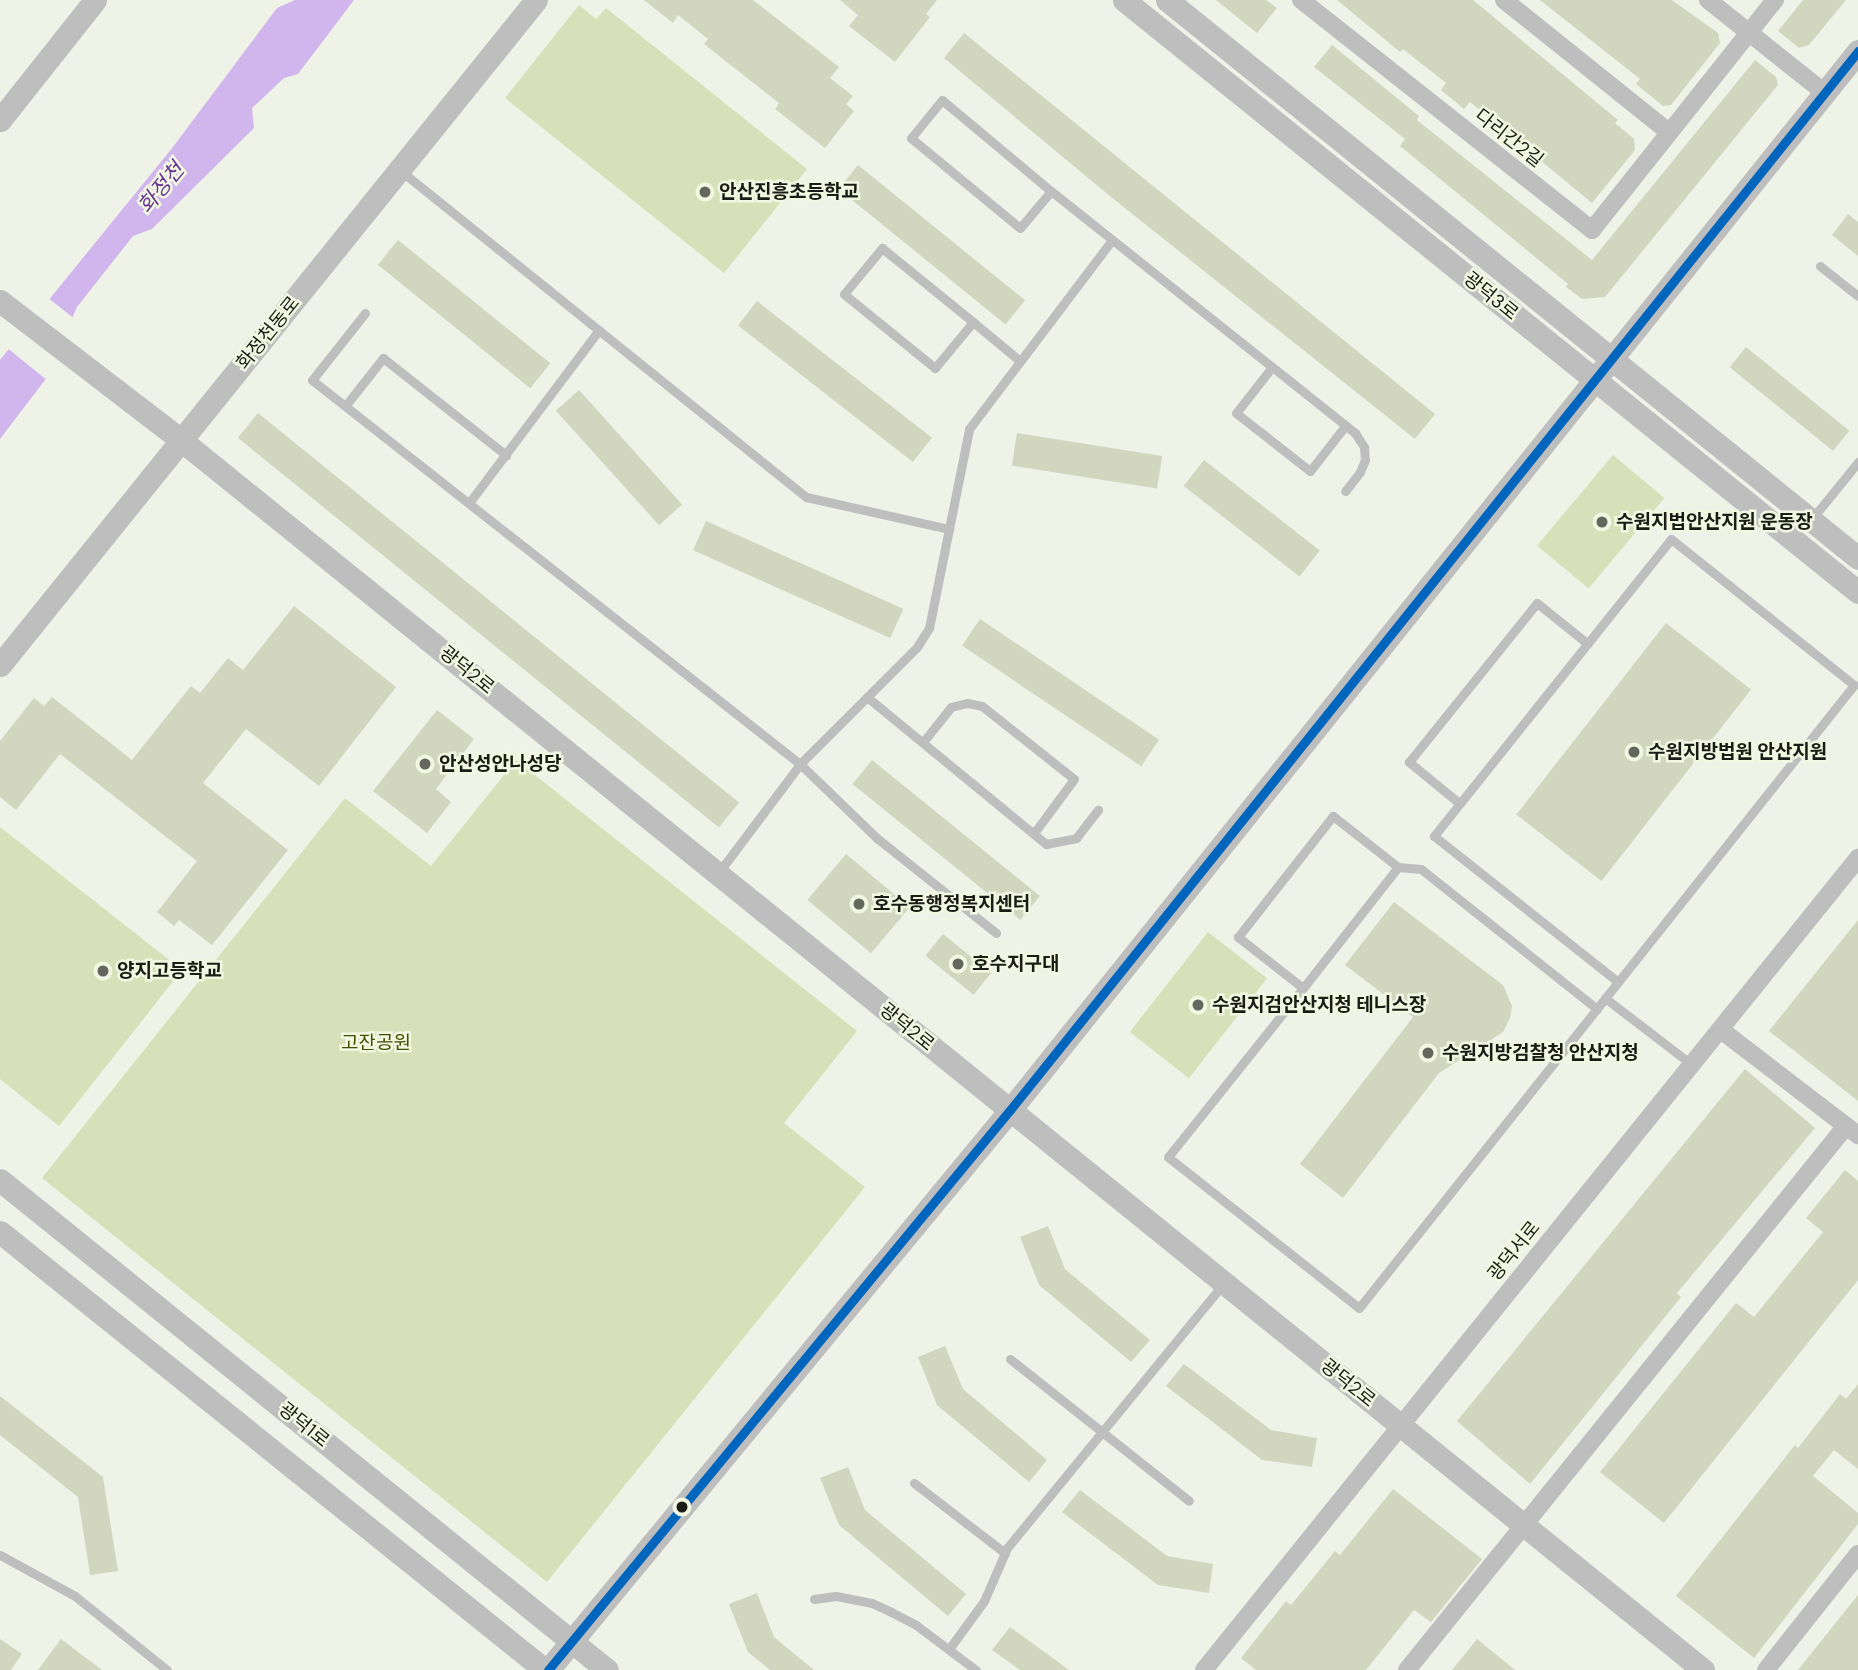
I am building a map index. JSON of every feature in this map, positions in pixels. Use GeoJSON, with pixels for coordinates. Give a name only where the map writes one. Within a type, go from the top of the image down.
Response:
{"type":"FeatureCollection","features":[{"type":"Feature","properties":{"kind":"street"},"geometry":{"type":"LineString","coordinates":[[0,120],[95,0]]}},
{"type":"Feature","properties":{"kind":"street","name":"화정천동로"},"geometry":{"type":"LineString","coordinates":[[0,665],[536,0]]}},
{"type":"Feature","properties":{"kind":"street","name":"광덕3로"},"geometry":{"type":"LineString","coordinates":[[1167,0],[1858,558]]}},
{"type":"Feature","properties":{"kind":"street"},"geometry":{"type":"LineString","coordinates":[[1504,0],[1670,132]]}},
{"type":"Feature","properties":{"kind":"street"},"geometry":{"type":"LineString","coordinates":[[1708,0],[1825,93]]}},
{"type":"Feature","properties":{"kind":"street","name":"다리간2길"},"geometry":{"type":"LineString","coordinates":[[1303,1],[1592,230],[1775,0]]}},
{"type":"Feature","properties":{"kind":"street","name":"광덕3로"},"geometry":{"type":"LineString","coordinates":[[1133,3],[1858,592]]}},
{"type":"Feature","properties":{"kind":"street"},"geometry":{"type":"LineString","coordinates":[[546,1670],[823,1340],[1010,1110],[1593,378],[1858,51]]}},
{"type":"Feature","properties":{"kind":"street","name":"광덕2로"},"geometry":{"type":"LineString","coordinates":[[0,301],[181,440],[1703,1670]]}},
{"type":"Feature","properties":{"kind":"street","name":"광덕서로"},"geometry":{"type":"LineString","coordinates":[[1204,1670],[1858,858]]}},
{"type":"Feature","properties":{"kind":"street"},"geometry":{"type":"LineString","coordinates":[[1406,1670],[1852,1131],[1721,1030]]}},
{"type":"Feature","properties":{"kind":"street","name":"광덕1로"},"geometry":{"type":"LineString","coordinates":[[0,1180],[607,1670]]}},
{"type":"Feature","properties":{"kind":"street","name":"광덕1로"},"geometry":{"type":"LineString","coordinates":[[0,1232],[546,1670]]}},
{"type":"Feature","properties":{"kind":"street"},"geometry":{"type":"LineString","coordinates":[[1766,1670],[1858,1554]]}},
{"type":"Feature","properties":{"kind":"lane"},"geometry":{"type":"LineString","coordinates":[[1051,191],[1020,228],[911,138],[942,100],[1051,191],[1346,425],[1364,447],[1365,460],[1360,472],[1345,491]]}},
{"type":"Feature","properties":{"kind":"lane"},"geometry":{"type":"LineString","coordinates":[[399,169],[806,497],[949,529]]}},
{"type":"Feature","properties":{"kind":"lane"},"geometry":{"type":"LineString","coordinates":[[718,873],[800,764],[917,647],[929,628],[968,429],[1112,240]]}},
{"type":"Feature","properties":{"kind":"lane"},"geometry":{"type":"LineString","coordinates":[[973,322],[935,368],[844,294],[881,248],[973,322],[1020,361]]}},
{"type":"Feature","properties":{"kind":"lane"},"geometry":{"type":"LineString","coordinates":[[1820,267],[1858,296]]}},
{"type":"Feature","properties":{"kind":"lane"},"geometry":{"type":"LineString","coordinates":[[365,313],[312,380],[800,764],[878,839],[996,933]]}},
{"type":"Feature","properties":{"kind":"lane"},"geometry":{"type":"LineString","coordinates":[[469,503],[599,330]]}},
{"type":"Feature","properties":{"kind":"lane"},"geometry":{"type":"LineString","coordinates":[[346,405],[383,358],[506,455]]}},
{"type":"Feature","properties":{"kind":"lane"},"geometry":{"type":"LineString","coordinates":[[1272,367],[1236,413],[1246,422],[1310,471],[1346,425]]}},
{"type":"Feature","properties":{"kind":"lane"},"geometry":{"type":"LineString","coordinates":[[1811,520],[1858,462]]}},
{"type":"Feature","properties":{"kind":"lane"},"geometry":{"type":"LineString","coordinates":[[1398,867],[1168,1157],[1359,1308],[1854,685],[1671,539],[1434,836],[1618,982]]}},
{"type":"Feature","properties":{"kind":"lane"},"geometry":{"type":"LineString","coordinates":[[1459,803],[1409,762],[1511,635],[1537,604],[1588,644]]}},
{"type":"Feature","properties":{"kind":"lane"},"geometry":{"type":"LineString","coordinates":[[867,697],[1046,844],[1076,838],[1098,810]]}},
{"type":"Feature","properties":{"kind":"lane"},"geometry":{"type":"LineString","coordinates":[[923,742],[951,707],[967,703],[982,706],[1074,779],[1034,833]]}},
{"type":"Feature","properties":{"kind":"lane"},"geometry":{"type":"LineString","coordinates":[[1303,988],[1238,937],[1333,816],[1398,867],[1421,869],[1597,1009]]}},
{"type":"Feature","properties":{"kind":"lane"},"geometry":{"type":"LineString","coordinates":[[1605,998],[1691,1064]]}},
{"type":"Feature","properties":{"kind":"lane"},"geometry":{"type":"LineString","coordinates":[[949,1649],[984,1601],[1005,1553],[1224,1283]]}},
{"type":"Feature","properties":{"kind":"lane"},"geometry":{"type":"LineString","coordinates":[[1010,1359],[1189,1501]]}},
{"type":"Feature","properties":{"kind":"lane"},"geometry":{"type":"LineString","coordinates":[[914,1483],[1005,1553]]}},
{"type":"Feature","properties":{"kind":"lane"},"geometry":{"type":"LineString","coordinates":[[0,1555],[75,1596],[167,1670]]}},
{"type":"Feature","properties":{"kind":"lane"},"geometry":{"type":"LineString","coordinates":[[814,1599],[836,1596],[872,1603],[916,1625],[975,1670]]}},
{"type":"Feature","properties":{"kind":"green space"},"geometry":{"type":"Polygon","coordinates":[[[579,5],[596,19],[606,8],[807,169],[724,273],[505,98],[579,5]]]}},
{"type":"Feature","properties":{"kind":"green space","name":"수원지법안산지원 운동장"},"geometry":{"type":"Polygon","coordinates":[[[1613,455],[1664,498],[1588,588],[1537,545],[1613,455]]]}},
{"type":"Feature","properties":{"kind":"green space","name":"고잔공원"},"geometry":{"type":"Polygon","coordinates":[[[516,760],[857,1031],[784,1123],[865,1187],[547,1582],[42,1178],[345,798],[431,866],[516,760]]]}},
{"type":"Feature","properties":{"kind":"green space"},"geometry":{"type":"Polygon","coordinates":[[[0,827],[182,970],[59,1126],[0,1079],[0,827]]]}},
{"type":"Feature","properties":{"kind":"green space","name":"수원지검안산지청 테니스장"},"geometry":{"type":"Polygon","coordinates":[[[1208,932],[1267,978],[1189,1078],[1130,1032],[1208,932]]]}},
{"type":"Feature","properties":{"kind":"water","name":"화정천"},"geometry":{"type":"Polygon","coordinates":[[[295,0],[354,0],[298,74],[284,78],[252,108],[254,128],[152,229],[133,236],[77,307],[45,380],[0,439],[0,360],[173,147],[277,8],[295,0]]]}},
{"type":"Feature","properties":{"kind":"pier"},"geometry":{"type":"Polygon","coordinates":[[[47,297],[76,320],[48,381],[6,347],[47,297]]]}},
{"type":"Feature","properties":{"kind":"building","name":"안산진흥초등학교"},"geometry":{"type":"Polygon","coordinates":[[[644,0],[753,0],[839,67],[830,78],[853,96],[846,104],[854,111],[825,148],[775,109],[779,103],[704,44],[708,39],[678,15],[673,23],[644,0]]]}},
{"type":"Feature","properties":{"kind":"building"},"geometry":{"type":"Polygon","coordinates":[[[840,0],[937,0],[926,14],[930,17],[895,62],[849,26],[858,15],[840,0]]]}},
{"type":"Feature","properties":{"kind":"building"},"geometry":{"type":"Polygon","coordinates":[[[1216,0],[1266,0],[1277,8],[1257,33],[1216,0]]]}},
{"type":"Feature","properties":{"kind":"building"},"geometry":{"type":"Polygon","coordinates":[[[1337,0],[1473,0],[1618,120],[1615,123],[1634,139],[1635,150],[1592,203],[1470,102],[1464,109],[1441,90],[1446,83],[1403,49],[1400,52],[1337,0]]]}},
{"type":"Feature","properties":{"kind":"building"},"geometry":{"type":"Polygon","coordinates":[[[1540,0],[1672,0],[1718,33],[1720,43],[1671,105],[1663,106],[1636,84],[1640,79],[1540,0]]]}},
{"type":"Feature","properties":{"kind":"building"},"geometry":{"type":"Polygon","coordinates":[[[1803,0],[1846,0],[1809,45],[1799,48],[1778,31],[1803,0]]]}},
{"type":"Feature","properties":{"kind":"building"},"geometry":{"type":"Polygon","coordinates":[[[964,33],[1435,414],[1415,439],[1111,197],[944,58],[964,33]]]}},
{"type":"Feature","properties":{"kind":"building"},"geometry":{"type":"Polygon","coordinates":[[[1332,45],[1419,116],[1417,120],[1592,260],[1755,60],[1776,77],[1778,85],[1605,297],[1582,299],[1566,287],[1568,284],[1400,146],[1405,139],[1314,67],[1332,45]]]}},
{"type":"Feature","properties":{"kind":"building"},"geometry":{"type":"Polygon","coordinates":[[[858,165],[1025,300],[1006,324],[838,189],[858,165]]]}},
{"type":"Feature","properties":{"kind":"building"},"geometry":{"type":"Polygon","coordinates":[[[1848,214],[1858,222],[1858,256],[1832,235],[1848,214]]]}},
{"type":"Feature","properties":{"kind":"building"},"geometry":{"type":"Polygon","coordinates":[[[398,240],[550,363],[530,388],[378,265],[398,240]]]}},
{"type":"Feature","properties":{"kind":"building"},"geometry":{"type":"Polygon","coordinates":[[[757,301],[932,438],[913,462],[738,325],[757,301]]]}},
{"type":"Feature","properties":{"kind":"building"},"geometry":{"type":"Polygon","coordinates":[[[1746,347],[1849,431],[1833,451],[1730,367],[1746,347]]]}},
{"type":"Feature","properties":{"kind":"building"},"geometry":{"type":"Polygon","coordinates":[[[579,390],[682,504],[659,525],[556,411],[579,390]]]}},
{"type":"Feature","properties":{"kind":"building"},"geometry":{"type":"Polygon","coordinates":[[[258,413],[739,803],[719,827],[238,438],[258,413]]]}},
{"type":"Feature","properties":{"kind":"building"},"geometry":{"type":"Polygon","coordinates":[[[1017,433],[1162,456],[1157,489],[1012,466],[1017,433]]]}},
{"type":"Feature","properties":{"kind":"building"},"geometry":{"type":"Polygon","coordinates":[[[1204,460],[1320,551],[1300,577],[1184,486],[1204,460]]]}},
{"type":"Feature","properties":{"kind":"building"},"geometry":{"type":"Polygon","coordinates":[[[706,521],[903,609],[890,638],[693,550],[706,521]]]}},
{"type":"Feature","properties":{"kind":"building","name":"양지고등학교"},"geometry":{"type":"Polygon","coordinates":[[[294,606],[396,687],[319,786],[246,729],[203,783],[288,850],[212,945],[179,920],[174,926],[157,912],[197,861],[60,754],[16,810],[0,797],[0,741],[34,698],[44,706],[52,697],[132,760],[191,686],[200,693],[228,658],[243,670],[294,606]]]}},
{"type":"Feature","properties":{"kind":"building"},"geometry":{"type":"Polygon","coordinates":[[[980,619],[1159,740],[1141,766],[962,646],[980,619]]]}},
{"type":"Feature","properties":{"kind":"building","name":"수원지방법원 안산지원"},"geometry":{"type":"Polygon","coordinates":[[[1666,623],[1751,689],[1601,881],[1516,814],[1666,623]]]}},
{"type":"Feature","properties":{"kind":"building","name":"안산성안나성당"},"geometry":{"type":"Polygon","coordinates":[[[437,710],[474,739],[436,789],[451,802],[427,833],[373,791],[437,710]]]}},
{"type":"Feature","properties":{"kind":"building"},"geometry":{"type":"Polygon","coordinates":[[[872,760],[1040,896],[1020,920],[852,784],[872,760]]]}},
{"type":"Feature","properties":{"kind":"building","name":"호수동행정복지센터"},"geometry":{"type":"Polygon","coordinates":[[[846,854],[910,907],[871,953],[807,900],[846,854]]]}},
{"type":"Feature","properties":{"kind":"building","name":"수원지방검찰청 안산지청"},"geometry":{"type":"Polygon","coordinates":[[[1394,902],[1503,985],[1512,1006],[1510,1018],[1503,1032],[1439,1073],[1343,1198],[1300,1164],[1413,1017],[1345,965],[1394,902]]]}},
{"type":"Feature","properties":{"kind":"building"},"geometry":{"type":"Polygon","coordinates":[[[1858,920],[1858,1101],[1769,1031],[1858,920]]]}},
{"type":"Feature","properties":{"kind":"building","name":"호수지구대"},"geometry":{"type":"Polygon","coordinates":[[[943,934],[991,973],[974,995],[925,956],[943,934]]]}},
{"type":"Feature","properties":{"kind":"building"},"geometry":{"type":"Polygon","coordinates":[[[1745,1069],[1815,1128],[1677,1293],[1681,1297],[1530,1484],[1457,1421],[1745,1069]]]}},
{"type":"Feature","properties":{"kind":"building"},"geometry":{"type":"Polygon","coordinates":[[[1845,1170],[1858,1181],[1858,1280],[1664,1523],[1600,1472],[1736,1303],[1754,1317],[1823,1232],[1806,1218],[1845,1170]]]}},
{"type":"Feature","properties":{"kind":"building"},"geometry":{"type":"Polygon","coordinates":[[[1048,1226],[1065,1269],[1150,1340],[1131,1362],[1039,1285],[1020,1237],[1048,1226]]]}},
{"type":"Feature","properties":{"kind":"building"},"geometry":{"type":"Polygon","coordinates":[[[945,1346],[963,1389],[1047,1460],[1029,1482],[937,1405],[918,1357],[945,1346]]]}},
{"type":"Feature","properties":{"kind":"building"},"geometry":{"type":"Polygon","coordinates":[[[1184,1364],[1271,1430],[1317,1438],[1312,1467],[1262,1460],[1166,1386],[1184,1364]]]}},
{"type":"Feature","properties":{"kind":"building"},"geometry":{"type":"Polygon","coordinates":[[[1858,1384],[1858,1469],[1834,1450],[1813,1476],[1858,1513],[1858,1524],[1754,1658],[1676,1596],[1795,1445],[1798,1448],[1840,1394],[1846,1399],[1858,1384]]]}},
{"type":"Feature","properties":{"kind":"building"},"geometry":{"type":"Polygon","coordinates":[[[0,1396],[103,1477],[118,1571],[90,1575],[78,1497],[0,1435],[0,1396]]]}},
{"type":"Feature","properties":{"kind":"building"},"geometry":{"type":"Polygon","coordinates":[[[848,1467],[865,1510],[966,1594],[948,1616],[839,1525],[820,1478],[848,1467]]]}},
{"type":"Feature","properties":{"kind":"building"},"geometry":{"type":"Polygon","coordinates":[[[1393,1489],[1482,1559],[1431,1622],[1414,1610],[1366,1670],[1256,1670],[1241,1658],[1286,1601],[1291,1605],[1335,1551],[1340,1555],[1393,1489]]]}},
{"type":"Feature","properties":{"kind":"building"},"geometry":{"type":"Polygon","coordinates":[[[1080,1490],[1167,1556],[1213,1564],[1209,1593],[1158,1585],[1062,1512],[1080,1490]]]}},
{"type":"Feature","properties":{"kind":"building"},"geometry":{"type":"Polygon","coordinates":[[[757,1593],[774,1637],[814,1670],[770,1670],[748,1652],[729,1604],[757,1593]]]}},
{"type":"Feature","properties":{"kind":"building"},"geometry":{"type":"Polygon","coordinates":[[[1858,1595],[1858,1670],[1798,1670],[1858,1595]]]}},
{"type":"Feature","properties":{"kind":"building"},"geometry":{"type":"Polygon","coordinates":[[[1010,1627],[1069,1670],[1020,1670],[992,1650],[1010,1627]]]}},
{"type":"Feature","properties":{"kind":"building"},"geometry":{"type":"Polygon","coordinates":[[[0,1639],[22,1654],[11,1670],[0,1670],[0,1639]]]}},
{"type":"Feature","properties":{"kind":"building"},"geometry":{"type":"Polygon","coordinates":[[[61,1639],[102,1670],[38,1670],[61,1639]]]}},
{"type":"Feature","properties":{"kind":"building"},"geometry":{"type":"Polygon","coordinates":[[[1477,1639],[1515,1670],[1452,1670],[1477,1639]]]}},
{"type":"Feature","properties":{"kind":"transit line"},"geometry":{"type":"LineString","coordinates":[[548,1670],[1010,1110],[1858,51]]}},
{"type":"Feature","properties":{"kind":"place","name":"안산진흥초등학교"},"geometry":{"type":"Point","coordinates":[705,192]}},
{"type":"Feature","properties":{"kind":"place","name":"수원지법안산지원 운동장"},"geometry":{"type":"Point","coordinates":[1602,522]}},
{"type":"Feature","properties":{"kind":"place","name":"수원지방법원 안산지원"},"geometry":{"type":"Point","coordinates":[1634,752]}},
{"type":"Feature","properties":{"kind":"place","name":"안산성안나성당"},"geometry":{"type":"Point","coordinates":[425,764]}},
{"type":"Feature","properties":{"kind":"place","name":"호수동행정복지센터"},"geometry":{"type":"Point","coordinates":[859,904]}},
{"type":"Feature","properties":{"kind":"place","name":"호수지구대"},"geometry":{"type":"Point","coordinates":[958,964]}},
{"type":"Feature","properties":{"kind":"place","name":"양지고등학교"},"geometry":{"type":"Point","coordinates":[103,971]}},
{"type":"Feature","properties":{"kind":"place","name":"수원지검안산지청 테니스장"},"geometry":{"type":"Point","coordinates":[1198,1005]}},
{"type":"Feature","properties":{"kind":"place","name":"수원지방검찰청 안산지청"},"geometry":{"type":"Point","coordinates":[1428,1053]}}]}
